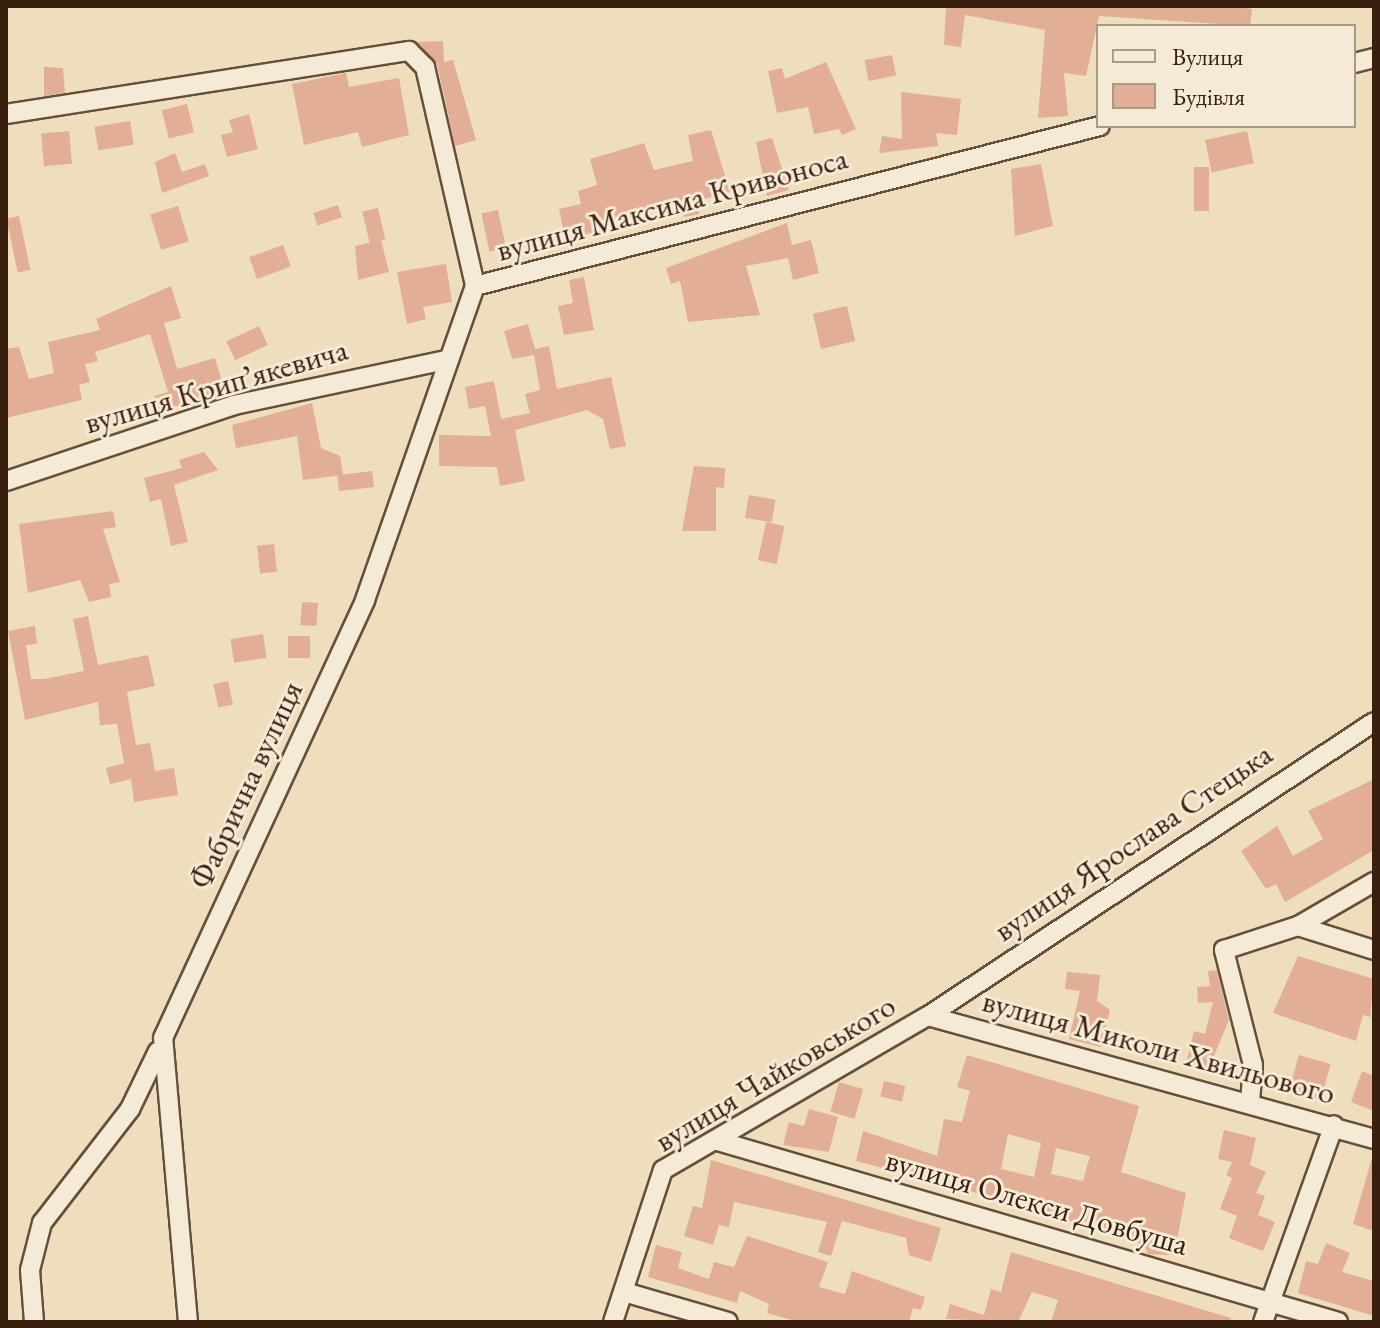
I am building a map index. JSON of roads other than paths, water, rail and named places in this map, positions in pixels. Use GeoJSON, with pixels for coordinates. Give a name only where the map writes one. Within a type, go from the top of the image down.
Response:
{"type":"FeatureCollection","features":[{"type":"Feature","properties":{"kind":"street","name":"вулиця Максима Кривоноса"},"geometry":{"type":"LineString","coordinates":[[6,114],[409,51],[425,67],[475,286],[1096,127]]}},
{"type":"Feature","properties":{"kind":"street","name":"Фабрична вулиця"},"geometry":{"type":"LineString","coordinates":[[188,1322],[163,1038],[365,600],[445,360],[475,286]]}},
{"type":"Feature","properties":{"kind":"street","name":"вулиця Крипʼякевича"},"geometry":{"type":"LineString","coordinates":[[6,481],[234,405],[445,360]]}},
{"type":"Feature","properties":{"kind":"street","name":"вулиця Ярослава Стецька"},"geometry":{"type":"LineString","coordinates":[[928,1016],[1374,722]]}},
{"type":"Feature","properties":{"kind":"street"},"geometry":{"type":"LineString","coordinates":[[1250,1101],[1253,1065],[1224,950],[1298,926],[1374,882]]}},
{"type":"Feature","properties":{"kind":"street"},"geometry":{"type":"LineString","coordinates":[[1298,926],[1374,950]]}},
{"type":"Feature","properties":{"kind":"street","name":"вулиця Миколи Хвильового"},"geometry":{"type":"LineString","coordinates":[[928,1016],[1250,1101],[1374,1139]]}},
{"type":"Feature","properties":{"kind":"street","name":"вулиця Чайковського"},"geometry":{"type":"LineString","coordinates":[[613,1322],[663,1170],[718,1141],[928,1016]]}},
{"type":"Feature","properties":{"kind":"street"},"geometry":{"type":"LineString","coordinates":[[34,1322],[30,1270],[42,1223],[130,1109],[163,1038]]}},
{"type":"Feature","properties":{"kind":"street"},"geometry":{"type":"LineString","coordinates":[[1263,1322],[1334,1125]]}},
{"type":"Feature","properties":{"kind":"street","name":"вулиця Олекси Довбуша"},"geometry":{"type":"LineString","coordinates":[[718,1141],[1338,1322]]}},
{"type":"Feature","properties":{"kind":"street"},"geometry":{"type":"LineString","coordinates":[[624,1292],[728,1322]]}}]}
